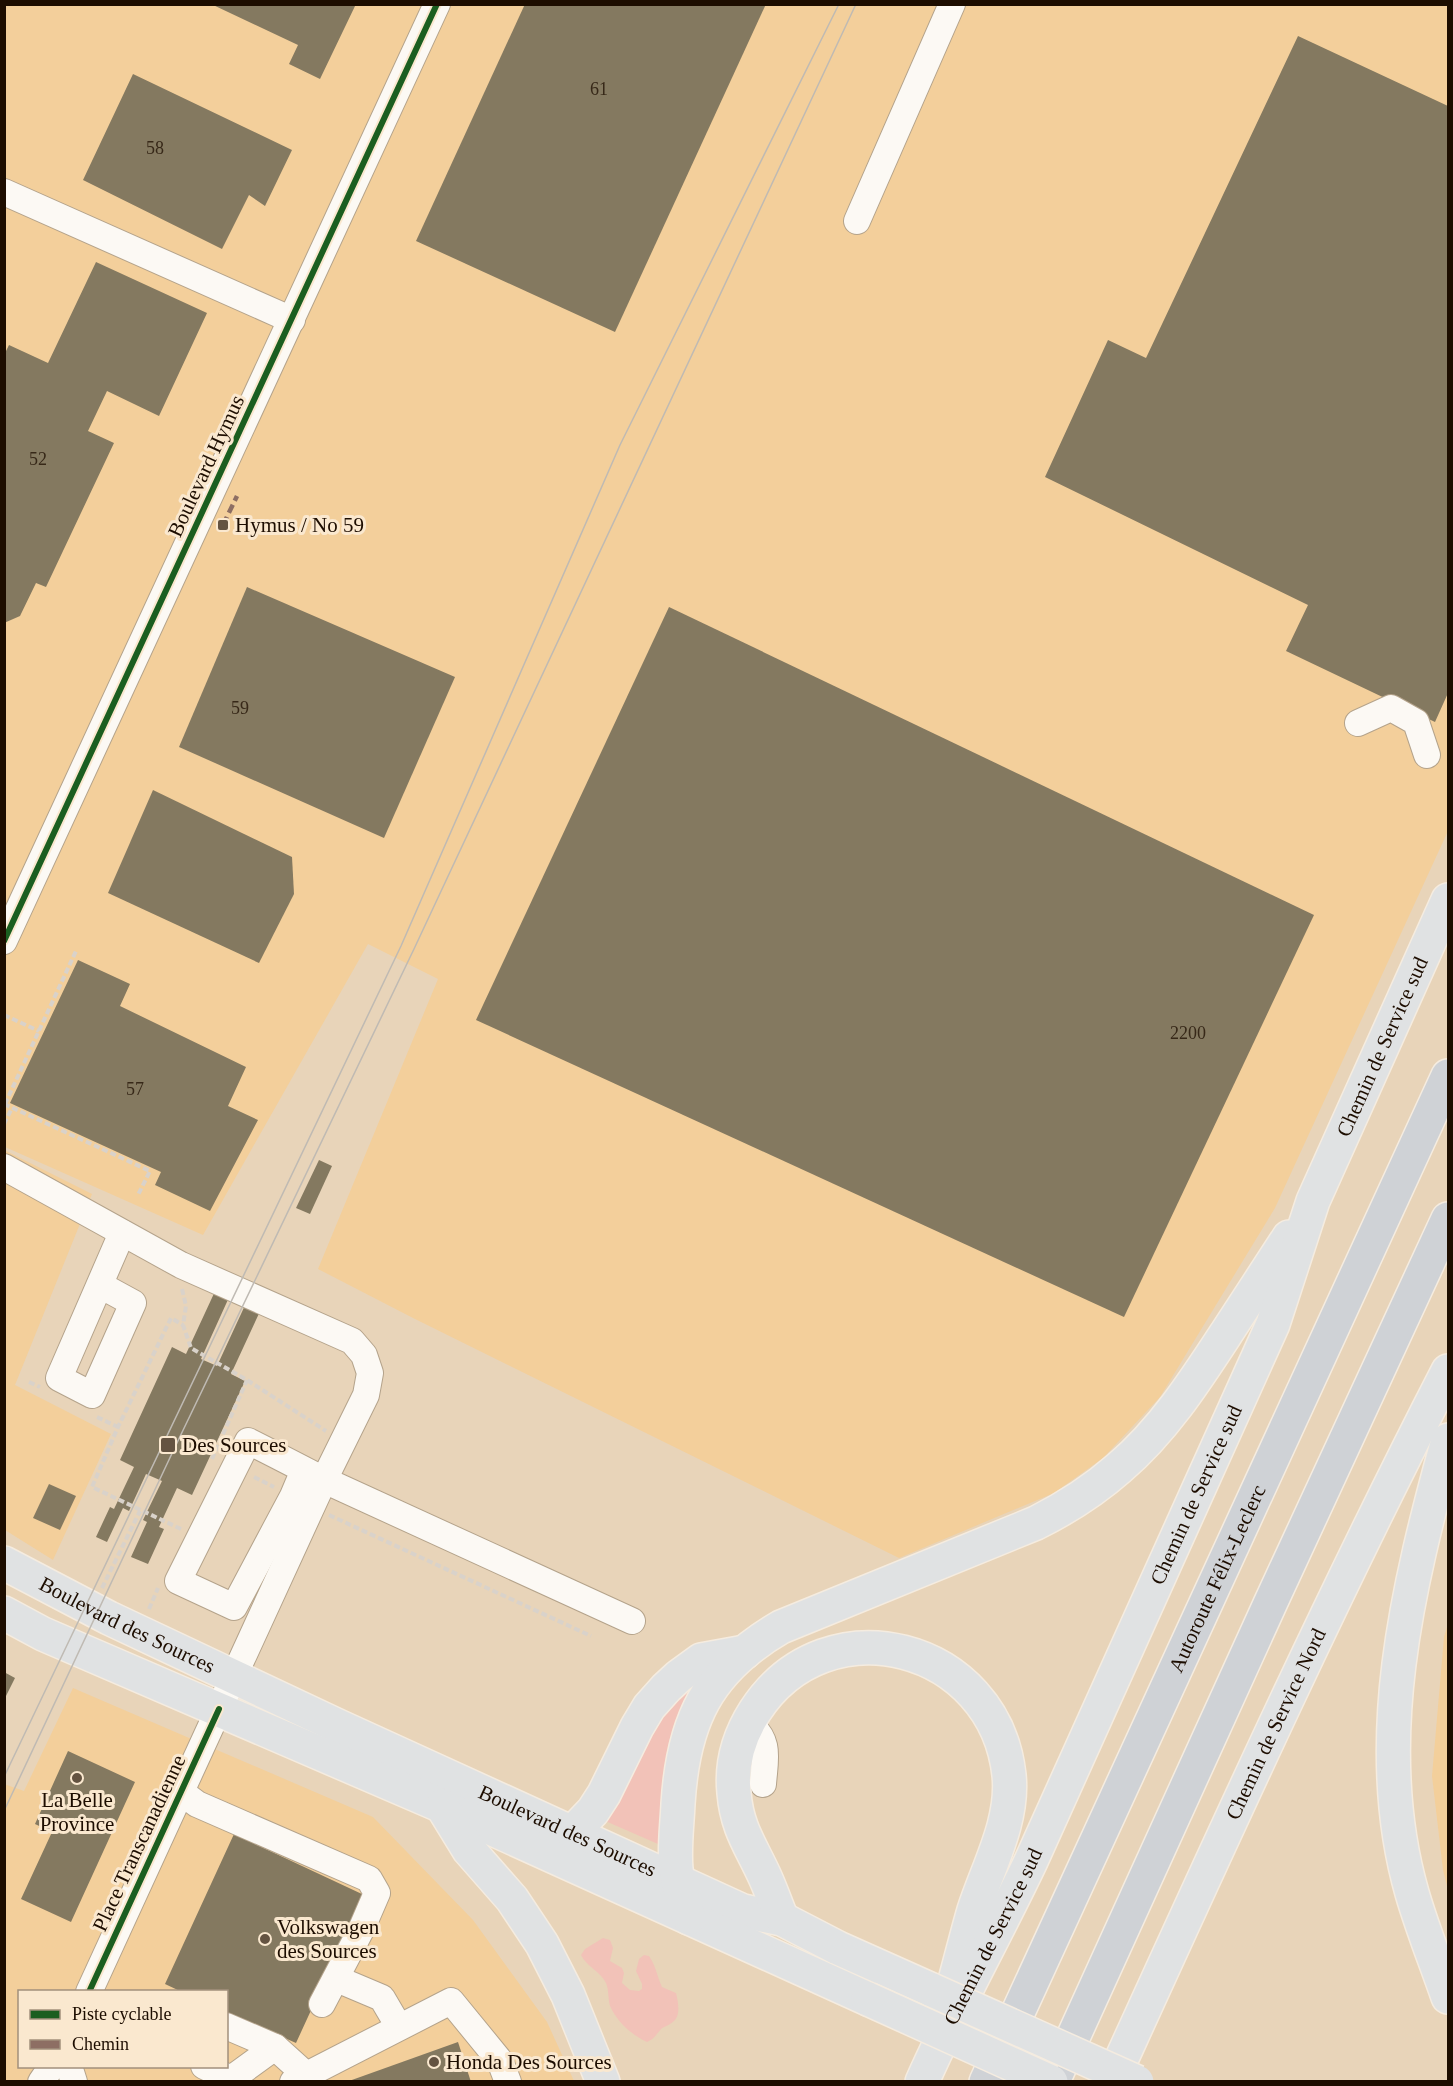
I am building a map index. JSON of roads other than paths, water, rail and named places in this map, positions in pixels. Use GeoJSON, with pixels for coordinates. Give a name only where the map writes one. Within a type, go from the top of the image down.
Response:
{"type":"FeatureCollection","features":[{"type":"Feature","properties":{"kind":"highway","name":"Autoroute Félix-Leclerc"},"geometry":{"type":"LineString","coordinates":[[986,2082],[1449,1076]]}},
{"type":"Feature","properties":{"kind":"highway"},"geometry":{"type":"LineString","coordinates":[[1052,2082],[1449,1219]]}},
{"type":"Feature","properties":{"kind":"main road","name":"Chemin de Service sud"},"geometry":{"type":"LineString","coordinates":[[922,2082],[1031,1861],[1269,1335],[1312,1201],[1449,900]]}},
{"type":"Feature","properties":{"kind":"main road"},"geometry":{"type":"LineString","coordinates":[[689,1918],[678,1880],[676,1845],[681,1763],[696,1714],[710,1688],[745,1652],[769,1634],[793,1622],[1036,1523],[1083,1497],[1120,1468],[1154,1433],[1188,1390],[1312,1201]]}},
{"type":"Feature","properties":{"kind":"main road","name":"Chemin de Service Nord"},"geometry":{"type":"LineString","coordinates":[[1111,2082],[1252,1772],[1410,1444],[1449,1371]]}},
{"type":"Feature","properties":{"kind":"main road"},"geometry":{"type":"LineString","coordinates":[[1449,1440],[1428,1520],[1402,1641],[1394,1717],[1394,1749],[1398,1814],[1412,1893],[1449,1996]]}},
{"type":"Feature","properties":{"kind":"main road","name":"Boulevard des Sources"},"geometry":{"type":"LineString","coordinates":[[4,1563],[109,1618],[371,1741],[743,1911],[782,1919],[820,1940],[1137,2082]]}},
{"type":"Feature","properties":{"kind":"main road","name":"Boulevard des Sources"},"geometry":{"type":"LineString","coordinates":[[4,1613],[43,1634],[442,1806],[1052,2082]]}},
{"type":"Feature","properties":{"kind":"main road"},"geometry":{"type":"LineString","coordinates":[[782,1919],[764,1875],[746,1842],[736,1810],[735,1755],[748,1722],[769,1691],[783,1678],[799,1667],[837,1652],[878,1647],[899,1650],[934,1663],[966,1686],[990,1717],[999,1733],[1009,1775],[1006,1816],[974,1910],[938,2047]]}},
{"type":"Feature","properties":{"kind":"main road"},"geometry":{"type":"LineString","coordinates":[[573,1832],[599,1803],[637,1726],[649,1707],[666,1688],[701,1660],[745,1652]]}},
{"type":"Feature","properties":{"kind":"main road"},"geometry":{"type":"LineString","coordinates":[[442,1806],[469,1850],[512,1899],[542,1944],[568,1995],[603,2082]]}},
{"type":"Feature","properties":{"kind":"street","name":"Boulevard Hymus"},"geometry":{"type":"LineString","coordinates":[[4,941],[437,4]]}},
{"type":"Feature","properties":{"kind":"street"},"geometry":{"type":"LineString","coordinates":[[857,221],[952,4]]}},
{"type":"Feature","properties":{"kind":"street"},"geometry":{"type":"LineString","coordinates":[[4,192],[292,320]]}},
{"type":"Feature","properties":{"kind":"street"},"geometry":{"type":"LineString","coordinates":[[1358,723],[1391,708],[1416,722],[1427,755]]}},
{"type":"Feature","properties":{"kind":"street"},"geometry":{"type":"LineString","coordinates":[[4,1167],[181,1265],[352,1341],[364,1355],[370,1373],[366,1395],[314,1475],[302,1501],[234,1606],[178,1581],[224,1462],[248,1441],[314,1475],[632,1621]]}},
{"type":"Feature","properties":{"kind":"street"},"geometry":{"type":"LineString","coordinates":[[100,1284],[122,1233]]}},
{"type":"Feature","properties":{"kind":"street","name":"Place Transcanadienne"},"geometry":{"type":"LineString","coordinates":[[90,1990],[234,1677],[302,1501]]}},
{"type":"Feature","properties":{"kind":"street"},"geometry":{"type":"LineString","coordinates":[[748,1722],[758,1731],[764,1743],[763,1784]]}},
{"type":"Feature","properties":{"kind":"street"},"geometry":{"type":"LineString","coordinates":[[180,1792],[197,1804],[369,1879],[377,1893],[337,1979],[322,2004]]}},
{"type":"Feature","properties":{"kind":"street"},"geometry":{"type":"LineString","coordinates":[[337,1979],[382,1998],[399,2027]]}},
{"type":"Feature","properties":{"kind":"street"},"geometry":{"type":"LineString","coordinates":[[228,2027],[275,2047],[300,2078],[451,2001],[500,2061],[508,2082]]}},
{"type":"Feature","properties":{"kind":"street"},"geometry":{"type":"LineString","coordinates":[[206,2068],[231,2079],[275,2047]]}},
{"type":"Feature","properties":{"kind":"street"},"geometry":{"type":"LineString","coordinates":[[41,2082],[51,2068]]}},
{"type":"Feature","properties":{"kind":"tram line"},"geometry":{"type":"LineString","coordinates":[[4,1777],[401,946],[620,445],[839,4]]}},
{"type":"Feature","properties":{"kind":"tram line"},"geometry":{"type":"LineString","coordinates":[[4,1811],[175,1447],[414,949],[856,4]]}},
{"type":"Feature","properties":{"kind":"place","name":"Hymus / No 59"},"geometry":{"type":"Point","coordinates":[223,525]}},
{"type":"Feature","properties":{"kind":"place","name":"Des Sources"},"geometry":{"type":"Point","coordinates":[168,1445]}},
{"type":"Feature","properties":{"kind":"place","name":"La Belle Province"},"geometry":{"type":"Point","coordinates":[77,1778]}},
{"type":"Feature","properties":{"kind":"place","name":"Volkswagen des Sources"},"geometry":{"type":"Point","coordinates":[265,1939]}},
{"type":"Feature","properties":{"kind":"place","name":"Honda Des Sources"},"geometry":{"type":"Point","coordinates":[434,2062]}}]}
